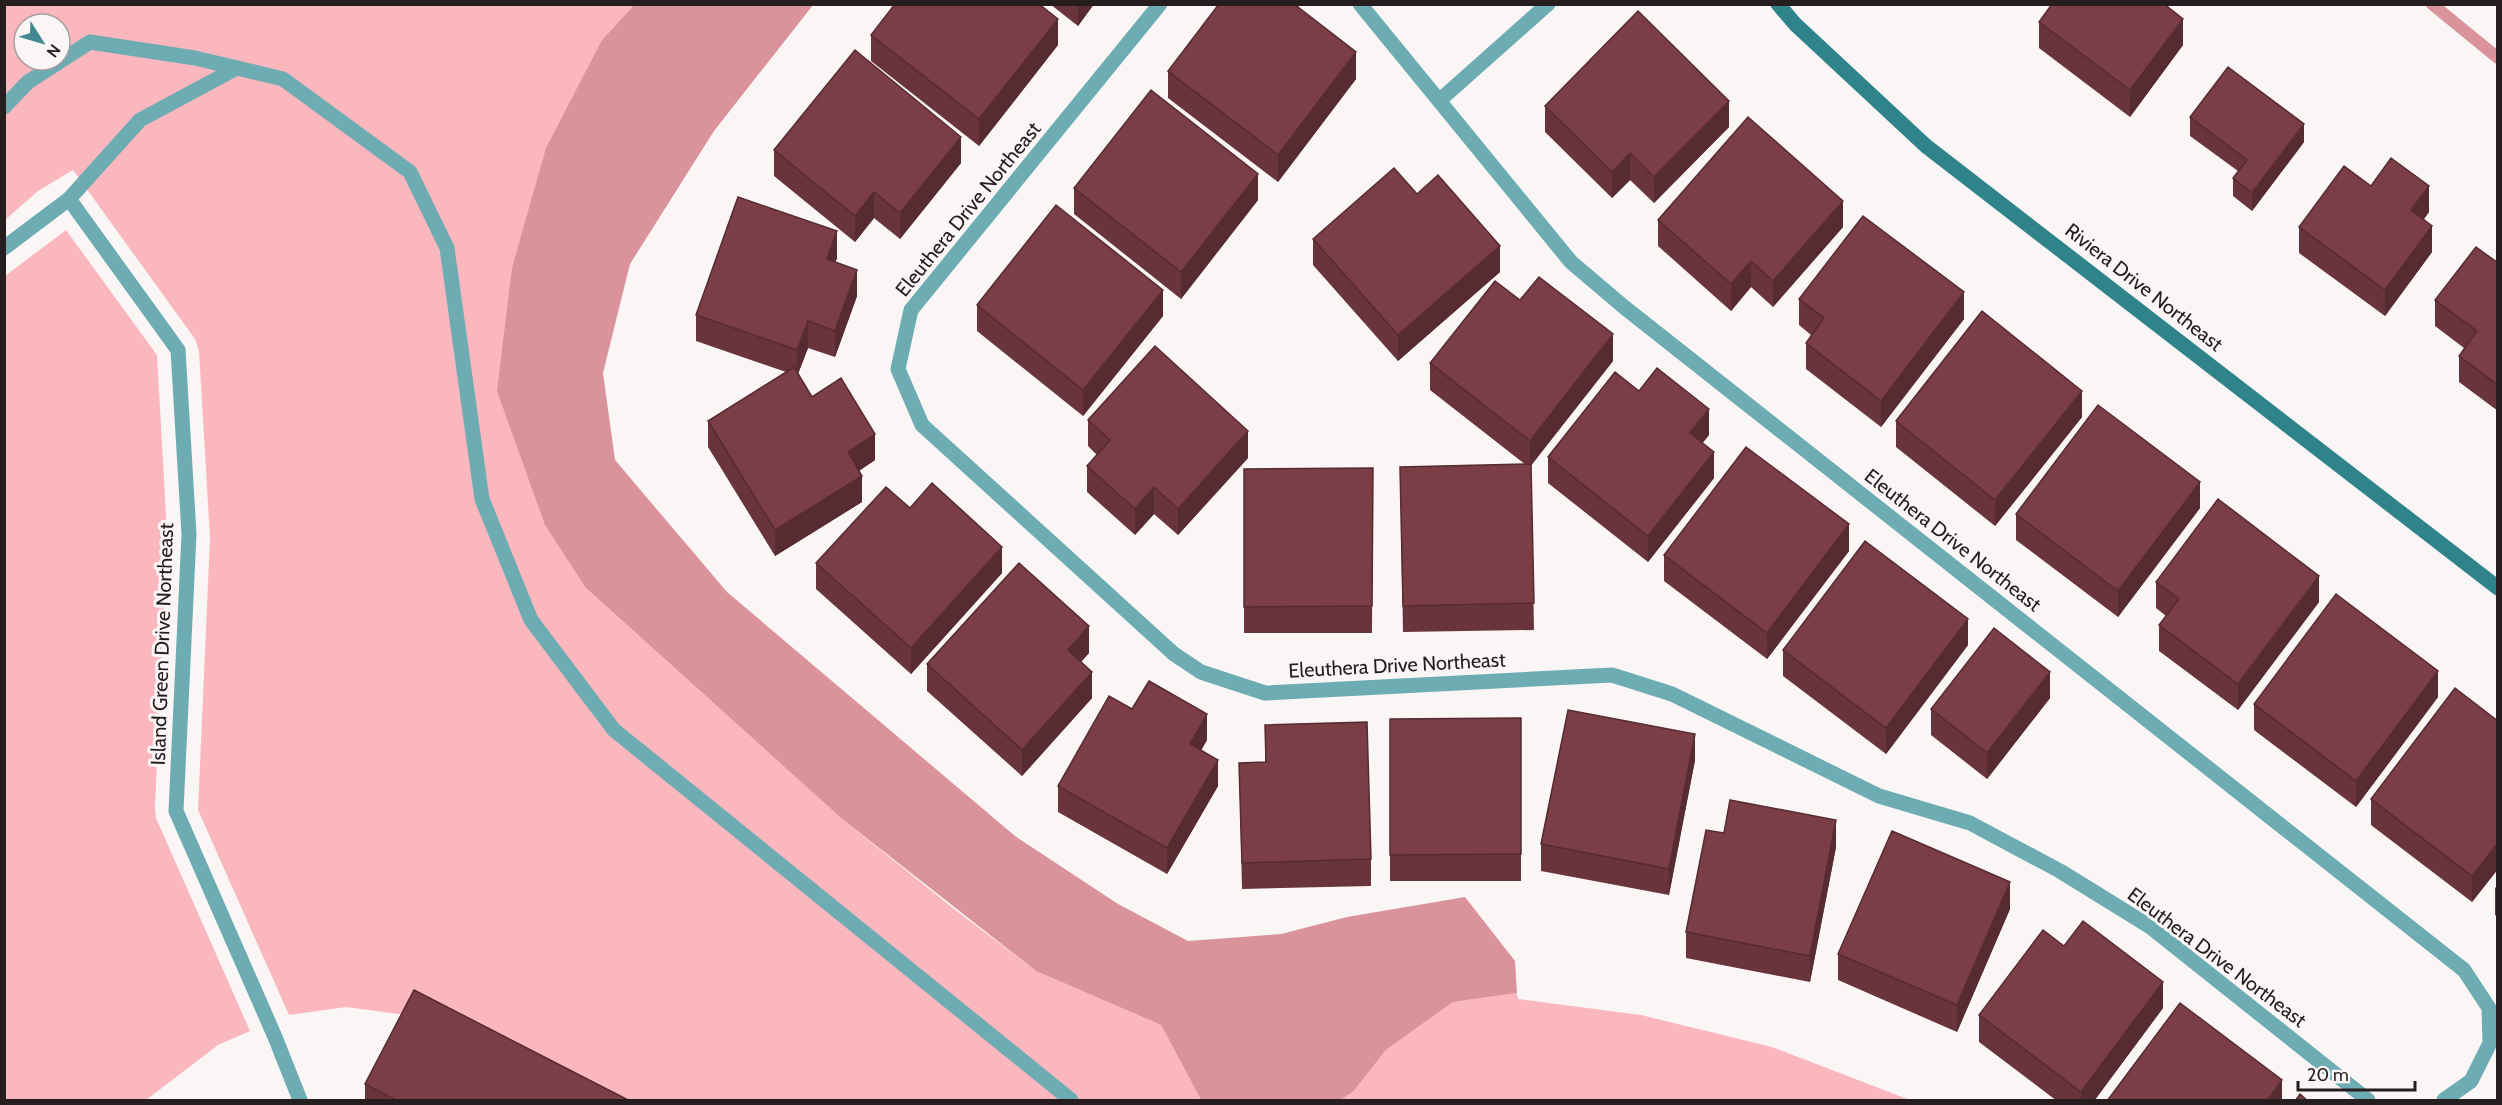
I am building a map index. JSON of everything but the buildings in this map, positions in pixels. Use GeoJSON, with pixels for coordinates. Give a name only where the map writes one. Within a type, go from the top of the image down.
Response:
{"type":"FeatureCollection","features":[{"type":"Feature","properties":{"kind":"street","name":"Eleuthera Drive Northeast"},"geometry":{"type":"LineString","coordinates":[[1160,4],[911,310],[898,369],[922,425],[1174,654],[1201,672],[1265,693],[1612,675],[1672,694],[1879,796],[1970,823],[2060,871],[2149,926],[2368,1101]]}},
{"type":"Feature","properties":{"kind":"street","name":"Eleuthera Drive Northeast"},"geometry":{"type":"LineString","coordinates":[[1360,4],[1571,262],[1624,307],[2463,970],[2489,1008],[2490,1043],[2472,1081],[2444,1101]]}},
{"type":"Feature","properties":{"kind":"street"},"geometry":{"type":"LineString","coordinates":[[1440,100],[1548,4]]}},
{"type":"Feature","properties":{"kind":"street","name":"Riviera Drive Northeast"},"geometry":{"type":"LineString","coordinates":[[1778,4],[1795,24],[1926,146],[2498,588]]}},
{"type":"Feature","properties":{"kind":"street"},"geometry":{"type":"LineString","coordinates":[[4,107],[28,82],[90,42],[195,58],[283,79],[410,172],[447,248],[482,499],[531,620],[614,730],[1071,1101]]}},
{"type":"Feature","properties":{"kind":"street"},"geometry":{"type":"LineString","coordinates":[[4,248],[69,199],[140,120],[235,69]]}},
{"type":"Feature","properties":{"kind":"street","name":"Island Green Drive Northeast"},"geometry":{"type":"LineString","coordinates":[[69,199],[178,350],[189,534],[176,811],[275,1036],[300,1101]]}},
{"type":"Feature","properties":{"kind":"shaded area"},"geometry":{"type":"Polygon","coordinates":[[[5,5],[634,5],[602,40],[586,588],[841,818],[954,909],[1036,971],[1161,1025],[1201,1100],[592,1100],[421,1017],[346,1007],[289,1015],[198,810],[210,538],[199,351],[195,339],[73,170],[38,191],[5,220],[5,5]]]}},
{"type":"Feature","properties":{"kind":"shaded area"},"geometry":{"type":"Polygon","coordinates":[[[634,5],[813,5],[714,131],[630,264],[603,373],[615,460],[727,592],[1015,836],[1118,904],[1188,941],[1281,934],[1347,917],[1465,897],[1515,961],[1517,993],[1453,1002],[1386,1050],[1353,1092],[1340,1100],[1201,1100],[1161,1025],[1036,971],[841,818],[586,588],[545,525],[497,391],[512,268],[546,148],[602,40],[634,5]]]}},
{"type":"Feature","properties":{"kind":"shaded area"},"geometry":{"type":"Polygon","coordinates":[[[66,230],[157,355],[167,532],[156,818],[250,1031],[218,1045],[146,1100],[5,1100],[5,276],[66,230]]]}},
{"type":"Feature","properties":{"kind":"shaded area"},"geometry":{"type":"Polygon","coordinates":[[[1517,993],[1518,999],[1641,1015],[1772,1047],[1910,1100],[1340,1100],[1353,1092],[1386,1050],[1453,1002],[1517,993]]]}},
{"type":"Feature","properties":{"kind":"waterway"},"geometry":{"type":"LineString","coordinates":[[2432,4],[2498,58]]}}]}
